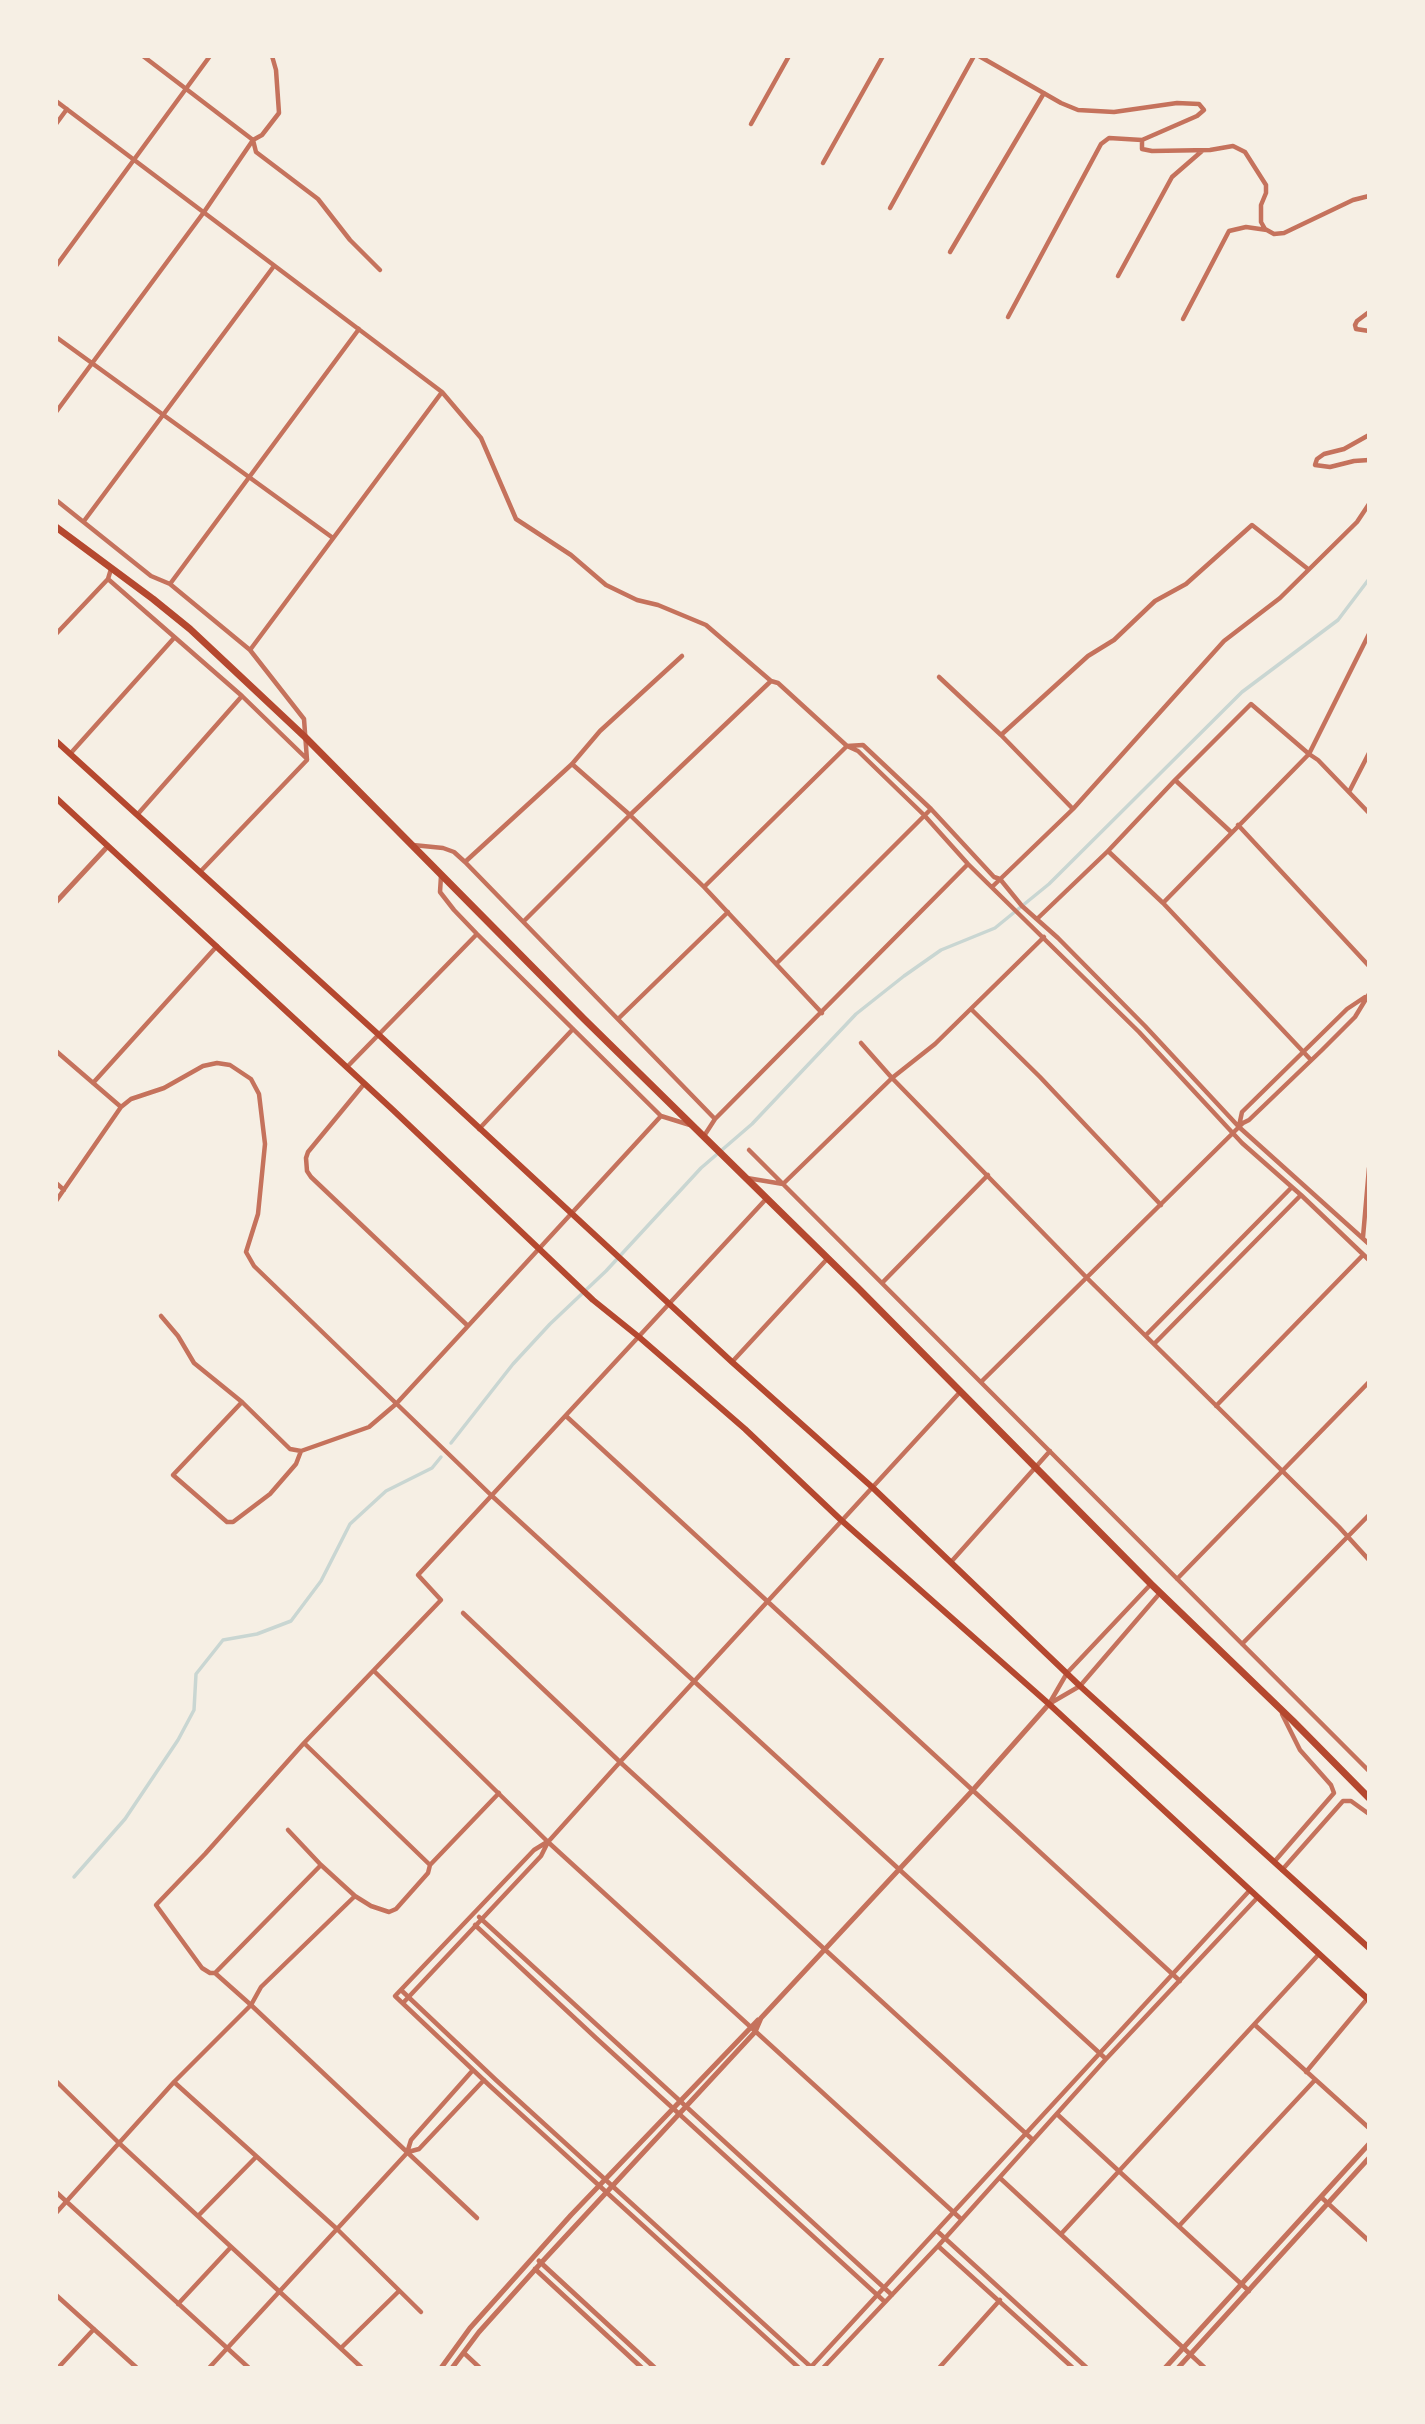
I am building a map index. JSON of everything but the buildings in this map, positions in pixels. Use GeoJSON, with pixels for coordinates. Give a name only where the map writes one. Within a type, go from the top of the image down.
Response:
{"type":"FeatureCollection","features":[{"type":"Feature","properties":{"kind":"highway"},"geometry":{"type":"LineString","coordinates":[[56,527],[190,629],[305,737],[1151,1584],[1369,1798]]}},
{"type":"Feature","properties":{"kind":"main road"},"geometry":{"type":"LineString","coordinates":[[56,741],[732,1362],[872,1487],[1067,1674],[1369,1948]]}},
{"type":"Feature","properties":{"kind":"main road"},"geometry":{"type":"LineString","coordinates":[[56,797],[593,1300],[745,1429],[841,1520],[1049,1704],[1368,1999]]}},
{"type":"Feature","properties":{"kind":"street"},"geometry":{"type":"LineString","coordinates":[[143,56],[253,140],[256,152],[318,199],[350,240],[380,270]]}},
{"type":"Feature","properties":{"kind":"street"},"geometry":{"type":"LineString","coordinates":[[56,266],[210,56]]}},
{"type":"Feature","properties":{"kind":"street"},"geometry":{"type":"LineString","coordinates":[[56,412],[204,212],[253,140],[261,135],[279,113],[276,70],[272,56]]}},
{"type":"Feature","properties":{"kind":"street"},"geometry":{"type":"LineString","coordinates":[[751,124],[789,56]]}},
{"type":"Feature","properties":{"kind":"street"},"geometry":{"type":"LineString","coordinates":[[823,163],[883,56]]}},
{"type":"Feature","properties":{"kind":"street"},"geometry":{"type":"LineString","coordinates":[[890,208],[974,56]]}},
{"type":"Feature","properties":{"kind":"street"},"geometry":{"type":"LineString","coordinates":[[979,56],[1078,110],[1114,112],[1177,103],[1199,104],[1204,110],[1198,116],[1142,140],[1109,138],[1101,144],[1008,317]]}},
{"type":"Feature","properties":{"kind":"street"},"geometry":{"type":"LineString","coordinates":[[950,252],[1044,93]]}},
{"type":"Feature","properties":{"kind":"street"},"geometry":{"type":"LineString","coordinates":[[56,101],[442,392],[481,438],[516,519],[571,555],[606,584],[637,600],[658,605],[706,625],[771,681],[778,683],[847,746],[858,751],[925,815],[968,864],[1139,1032],[1232,1133],[1369,1260]]}},
{"type":"Feature","properties":{"kind":"street"},"geometry":{"type":"LineString","coordinates":[[56,124],[67,109]]}},
{"type":"Feature","properties":{"kind":"street"},"geometry":{"type":"LineString","coordinates":[[1142,140],[1142,149],[1152,151],[1203,150],[1233,146],[1245,152],[1266,185],[1261,205],[1261,222],[1274,234],[1284,233],[1353,200],[1369,196]]}},
{"type":"Feature","properties":{"kind":"street"},"geometry":{"type":"LineString","coordinates":[[1118,276],[1172,177],[1203,150]]}},
{"type":"Feature","properties":{"kind":"street"},"geometry":{"type":"LineString","coordinates":[[1183,319],[1229,231],[1246,227],[1268,230]]}},
{"type":"Feature","properties":{"kind":"street"},"geometry":{"type":"LineString","coordinates":[[85,521],[274,266]]}},
{"type":"Feature","properties":{"kind":"street"},"geometry":{"type":"LineString","coordinates":[[1369,312],[1355,325],[1356,329],[1369,331]]}},
{"type":"Feature","properties":{"kind":"street"},"geometry":{"type":"LineString","coordinates":[[170,584],[359,329]]}},
{"type":"Feature","properties":{"kind":"street"},"geometry":{"type":"LineString","coordinates":[[56,337],[332,538]]}},
{"type":"Feature","properties":{"kind":"street"},"geometry":{"type":"LineString","coordinates":[[250,650],[442,392]]}},
{"type":"Feature","properties":{"kind":"street"},"geometry":{"type":"LineString","coordinates":[[1369,435],[1344,449],[1324,454],[1317,458],[1315,465],[1330,467],[1369,460]]}},
{"type":"Feature","properties":{"kind":"street"},"geometry":{"type":"LineString","coordinates":[[56,500],[151,576],[170,584],[250,650],[304,719],[307,760],[200,872]]}},
{"type":"Feature","properties":{"kind":"street"},"geometry":{"type":"LineString","coordinates":[[992,887],[1073,809],[1224,641],[1280,598],[1357,522],[1369,504]]}},
{"type":"Feature","properties":{"kind":"street"},"geometry":{"type":"LineString","coordinates":[[1001,735],[1088,656],[1114,640],[1156,601],[1186,584],[1252,525],[1308,569]]}},
{"type":"Feature","properties":{"kind":"street"},"geometry":{"type":"LineString","coordinates":[[56,634],[108,579],[112,568]]}},
{"type":"Feature","properties":{"kind":"street"},"geometry":{"type":"LineString","coordinates":[[108,579],[242,696],[307,760]]}},
{"type":"Feature","properties":{"kind":"street"},"geometry":{"type":"LineString","coordinates":[[1163,903],[1308,754],[1369,635]]}},
{"type":"Feature","properties":{"kind":"street"},"geometry":{"type":"LineString","coordinates":[[70,754],[174,638]]}},
{"type":"Feature","properties":{"kind":"street"},"geometry":{"type":"LineString","coordinates":[[465,862],[572,764],[600,731],[682,656]]}},
{"type":"Feature","properties":{"kind":"street"},"geometry":{"type":"LineString","coordinates":[[939,677],[1001,735],[1073,809]]}},
{"type":"Feature","properties":{"kind":"street"},"geometry":{"type":"LineString","coordinates":[[524,921],[630,815],[771,681]]}},
{"type":"Feature","properties":{"kind":"street"},"geometry":{"type":"LineString","coordinates":[[137,815],[242,696]]}},
{"type":"Feature","properties":{"kind":"street"},"geometry":{"type":"LineString","coordinates":[[1037,919],[1108,851],[1251,704],[1318,760],[1369,813]]}},
{"type":"Feature","properties":{"kind":"street"},"geometry":{"type":"LineString","coordinates":[[704,887],[847,746],[863,745],[931,809],[994,877],[1000,879],[1022,906],[1145,1026],[1239,1127],[1369,1244]]}},
{"type":"Feature","properties":{"kind":"street"},"geometry":{"type":"LineString","coordinates":[[1349,792],[1369,753]]}},
{"type":"Feature","properties":{"kind":"street"},"geometry":{"type":"LineString","coordinates":[[572,764],[630,815],[704,887],[822,1013]]}},
{"type":"Feature","properties":{"kind":"street"},"geometry":{"type":"LineString","coordinates":[[1175,780],[1231,832]]}},
{"type":"Feature","properties":{"kind":"street"},"geometry":{"type":"LineString","coordinates":[[777,963],[931,809]]}},
{"type":"Feature","properties":{"kind":"street"},"geometry":{"type":"LineString","coordinates":[[1238,825],[1369,966]]}},
{"type":"Feature","properties":{"kind":"street"},"geometry":{"type":"LineString","coordinates":[[413,845],[454,852],[715,1119]]}},
{"type":"Feature","properties":{"kind":"street"},"geometry":{"type":"LineString","coordinates":[[56,902],[108,846]]}},
{"type":"Feature","properties":{"kind":"street"},"geometry":{"type":"LineString","coordinates":[[1108,851],[1163,903],[1311,1060]]}},
{"type":"Feature","properties":{"kind":"street"},"geometry":{"type":"LineString","coordinates":[[707,1139],[715,1119],[968,864]]}},
{"type":"Feature","properties":{"kind":"street"},"geometry":{"type":"LineString","coordinates":[[441,876],[440,892],[477,934],[661,1116],[694,1127]]}},
{"type":"Feature","properties":{"kind":"street"},"geometry":{"type":"LineString","coordinates":[[618,1018],[728,912]]}},
{"type":"Feature","properties":{"kind":"street"},"geometry":{"type":"LineString","coordinates":[[347,1067],[477,934]]}},
{"type":"Feature","properties":{"kind":"street"},"geometry":{"type":"LineString","coordinates":[[783,1184],[892,1078],[935,1044],[1044,937]]}},
{"type":"Feature","properties":{"kind":"street"},"geometry":{"type":"LineString","coordinates":[[93,1083],[217,946]]}},
{"type":"Feature","properties":{"kind":"street"},"geometry":{"type":"LineString","coordinates":[[1239,1127],[1242,1112],[1347,1009],[1369,994]]}},
{"type":"Feature","properties":{"kind":"street"},"geometry":{"type":"LineString","coordinates":[[981,1382],[1232,1133],[1249,1120],[1355,1017],[1369,994]]}},
{"type":"Feature","properties":{"kind":"street"},"geometry":{"type":"LineString","coordinates":[[971,1009],[1040,1077],[1161,1205]]}},
{"type":"Feature","properties":{"kind":"street"},"geometry":{"type":"LineString","coordinates":[[479,1129],[573,1029]]}},
{"type":"Feature","properties":{"kind":"street"},"geometry":{"type":"LineString","coordinates":[[861,1043],[1086,1277],[1339,1527],[1346,1538],[1369,1560]]}},
{"type":"Feature","properties":{"kind":"street"},"geometry":{"type":"LineString","coordinates":[[56,1051],[121,1107]]}},
{"type":"Feature","properties":{"kind":"street"},"geometry":{"type":"LineString","coordinates":[[56,1201],[121,1107],[131,1099],[164,1088],[203,1066],[216,1063],[230,1065],[251,1079],[259,1094],[265,1144],[258,1214],[246,1252],[254,1266],[492,1496],[1106,2059]]}},
{"type":"Feature","properties":{"kind":"street"},"geometry":{"type":"LineString","coordinates":[[364,1084],[308,1152],[307,1171],[468,1326]]}},
{"type":"Feature","properties":{"kind":"street"},"geometry":{"type":"LineString","coordinates":[[161,1317],[178,1336],[194,1363],[242,1402],[290,1450],[301,1451],[369,1427],[396,1404],[661,1116]]}},
{"type":"Feature","properties":{"kind":"street"},"geometry":{"type":"LineString","coordinates":[[749,1150],[1369,1771]]}},
{"type":"Feature","properties":{"kind":"street"},"geometry":{"type":"LineString","coordinates":[[1363,1237],[1369,1168]]}},
{"type":"Feature","properties":{"kind":"street"},"geometry":{"type":"LineString","coordinates":[[882,1283],[988,1175]]}},
{"type":"Feature","properties":{"kind":"street"},"geometry":{"type":"LineString","coordinates":[[746,1178],[783,1184]]}},
{"type":"Feature","properties":{"kind":"street"},"geometry":{"type":"LineString","coordinates":[[56,1183],[64,1190]]}},
{"type":"Feature","properties":{"kind":"street"},"geometry":{"type":"LineString","coordinates":[[1146,1335],[1292,1187]]}},
{"type":"Feature","properties":{"kind":"street"},"geometry":{"type":"LineString","coordinates":[[1154,1344],[1301,1195]]}},
{"type":"Feature","properties":{"kind":"street"},"geometry":{"type":"LineString","coordinates":[[477,2218],[215,1973],[202,1968],[156,1905],[304,1743],[441,1600],[418,1575],[767,1198]]}},
{"type":"Feature","properties":{"kind":"street"},"geometry":{"type":"LineString","coordinates":[[1216,1406],[1363,1255]]}},
{"type":"Feature","properties":{"kind":"street"},"geometry":{"type":"LineString","coordinates":[[732,1362],[828,1258]]}},
{"type":"Feature","properties":{"kind":"street"},"geometry":{"type":"LineString","coordinates":[[1177,1579],[1369,1382]]}},
{"type":"Feature","properties":{"kind":"street"},"geometry":{"type":"LineString","coordinates":[[1363,1389],[1369,1395]]}},
{"type":"Feature","properties":{"kind":"street"},"geometry":{"type":"LineString","coordinates":[[403,2003],[541,1856],[548,1842],[620,1762],[960,1392]]}},
{"type":"Feature","properties":{"kind":"street"},"geometry":{"type":"LineString","coordinates":[[242,1402],[173,1475],[227,1522],[233,1522],[270,1494],[296,1464],[301,1451]]}},
{"type":"Feature","properties":{"kind":"street"},"geometry":{"type":"LineString","coordinates":[[566,1416],[1180,1981]]}},
{"type":"Feature","properties":{"kind":"street"},"geometry":{"type":"LineString","coordinates":[[951,1562],[1050,1451]]}},
{"type":"Feature","properties":{"kind":"street"},"geometry":{"type":"LineString","coordinates":[[1242,1644],[1369,1515]]}},
{"type":"Feature","properties":{"kind":"street"},"geometry":{"type":"LineString","coordinates":[[452,2368],[535,2269],[680,2114],[761,2018],[972,1791],[1049,1704],[1067,1674],[1151,1584]]}},
{"type":"Feature","properties":{"kind":"street"},"geometry":{"type":"LineString","coordinates":[[1049,1704],[1080,1686],[1160,1592]]}},
{"type":"Feature","properties":{"kind":"street"},"geometry":{"type":"LineString","coordinates":[[463,1613],[620,1762],[1033,2140]]}},
{"type":"Feature","properties":{"kind":"street"},"geometry":{"type":"LineString","coordinates":[[374,1671],[548,1842],[961,2219]]}},
{"type":"Feature","properties":{"kind":"street"},"geometry":{"type":"LineString","coordinates":[[1273,1862],[1334,1793],[1331,1785],[1300,1750],[1279,1707]]}},
{"type":"Feature","properties":{"kind":"street"},"geometry":{"type":"LineString","coordinates":[[304,1743],[430,1865]]}},
{"type":"Feature","properties":{"kind":"street"},"geometry":{"type":"LineString","coordinates":[[288,1830],[320,1865],[355,1896],[371,1906],[389,1912],[396,1909],[428,1873],[430,1865],[499,1793]]}},
{"type":"Feature","properties":{"kind":"street"},"geometry":{"type":"LineString","coordinates":[[1282,1870],[1343,1801],[1351,1801],[1369,1814]]}},
{"type":"Feature","properties":{"kind":"street"},"geometry":{"type":"LineString","coordinates":[[548,1842],[534,1850],[395,1996],[799,2368]]}},
{"type":"Feature","properties":{"kind":"street"},"geometry":{"type":"LineString","coordinates":[[215,1973],[320,1865]]}},
{"type":"Feature","properties":{"kind":"street"},"geometry":{"type":"LineString","coordinates":[[401,1990],[811,2368],[1251,1889]]}},
{"type":"Feature","properties":{"kind":"street"},"geometry":{"type":"LineString","coordinates":[[56,2213],[174,2082],[251,2006],[261,1987],[355,1896]]}},
{"type":"Feature","properties":{"kind":"street"},"geometry":{"type":"LineString","coordinates":[[822,2368],[938,2246],[1106,2059],[1258,1897]]}},
{"type":"Feature","properties":{"kind":"street"},"geometry":{"type":"LineString","coordinates":[[474,1913],[892,2295]]}},
{"type":"Feature","properties":{"kind":"street"},"geometry":{"type":"LineString","coordinates":[[475,1925],[885,2302]]}},
{"type":"Feature","properties":{"kind":"street"},"geometry":{"type":"LineString","coordinates":[[1061,2234],[1319,1953]]}},
{"type":"Feature","properties":{"kind":"street"},"geometry":{"type":"LineString","coordinates":[[1306,2071],[1368,1999]]}},
{"type":"Feature","properties":{"kind":"street"},"geometry":{"type":"LineString","coordinates":[[1255,2025],[1369,2127]]}},
{"type":"Feature","properties":{"kind":"street"},"geometry":{"type":"LineString","coordinates":[[442,2368],[470,2328],[598,2185],[752,2029]]}},
{"type":"Feature","properties":{"kind":"street"},"geometry":{"type":"LineString","coordinates":[[209,2368],[407,2152],[411,2140],[473,2070]]}},
{"type":"Feature","properties":{"kind":"street"},"geometry":{"type":"LineString","coordinates":[[407,2152],[419,2149],[484,2080]]}},
{"type":"Feature","properties":{"kind":"street"},"geometry":{"type":"LineString","coordinates":[[1179,2226],[1315,2080]]}},
{"type":"Feature","properties":{"kind":"street"},"geometry":{"type":"LineString","coordinates":[[56,2081],[120,2144],[362,2368]]}},
{"type":"Feature","properties":{"kind":"street"},"geometry":{"type":"LineString","coordinates":[[174,2082],[337,2229],[421,2312]]}},
{"type":"Feature","properties":{"kind":"street"},"geometry":{"type":"LineString","coordinates":[[1058,2115],[1249,2291]]}},
{"type":"Feature","properties":{"kind":"street"},"geometry":{"type":"LineString","coordinates":[[1165,2368],[1369,2144]]}},
{"type":"Feature","properties":{"kind":"street"},"geometry":{"type":"LineString","coordinates":[[198,2216],[256,2157]]}},
{"type":"Feature","properties":{"kind":"street"},"geometry":{"type":"LineString","coordinates":[[1178,2368],[1369,2158]]}},
{"type":"Feature","properties":{"kind":"street"},"geometry":{"type":"LineString","coordinates":[[1000,2178],[1205,2368]]}},
{"type":"Feature","properties":{"kind":"street"},"geometry":{"type":"LineString","coordinates":[[56,2192],[249,2368]]}},
{"type":"Feature","properties":{"kind":"street"},"geometry":{"type":"LineString","coordinates":[[1321,2197],[1369,2241]]}},
{"type":"Feature","properties":{"kind":"street"},"geometry":{"type":"LineString","coordinates":[[937,2231],[1087,2368]]}},
{"type":"Feature","properties":{"kind":"street"},"geometry":{"type":"LineString","coordinates":[[938,2246],[1073,2368]]}},
{"type":"Feature","properties":{"kind":"street"},"geometry":{"type":"LineString","coordinates":[[178,2304],[231,2247]]}},
{"type":"Feature","properties":{"kind":"street"},"geometry":{"type":"LineString","coordinates":[[535,2257],[654,2368]]}},
{"type":"Feature","properties":{"kind":"street"},"geometry":{"type":"LineString","coordinates":[[528,2264],[642,2368]]}},
{"type":"Feature","properties":{"kind":"street"},"geometry":{"type":"LineString","coordinates":[[341,2348],[399,2291]]}},
{"type":"Feature","properties":{"kind":"street"},"geometry":{"type":"LineString","coordinates":[[56,2295],[137,2368]]}},
{"type":"Feature","properties":{"kind":"street"},"geometry":{"type":"LineString","coordinates":[[939,2368],[1000,2300]]}},
{"type":"Feature","properties":{"kind":"street"},"geometry":{"type":"LineString","coordinates":[[58,2368],[94,2329]]}},
{"type":"Feature","properties":{"kind":"street"},"geometry":{"type":"LineString","coordinates":[[464,2353],[480,2368]]}},
{"type":"Feature","properties":{"kind":"street"},"geometry":{"type":"LineString","coordinates":[[945,2362],[951,2368]]}},
{"type":"Feature","properties":{"kind":"waterway"},"geometry":{"type":"LineString","coordinates":[[451,1443],[513,1364],[550,1324],[606,1271],[701,1168],[752,1124],[856,1014],[941,950],[995,928],[1049,884],[1242,692],[1338,620],[1369,579]]}},
{"type":"Feature","properties":{"kind":"waterway"},"geometry":{"type":"LineString","coordinates":[[74,1877],[125,1819],[178,1740],[194,1710],[196,1674],[223,1640],[257,1634],[291,1621],[321,1581],[350,1524],[386,1491],[432,1468],[441,1457]]}}]}
